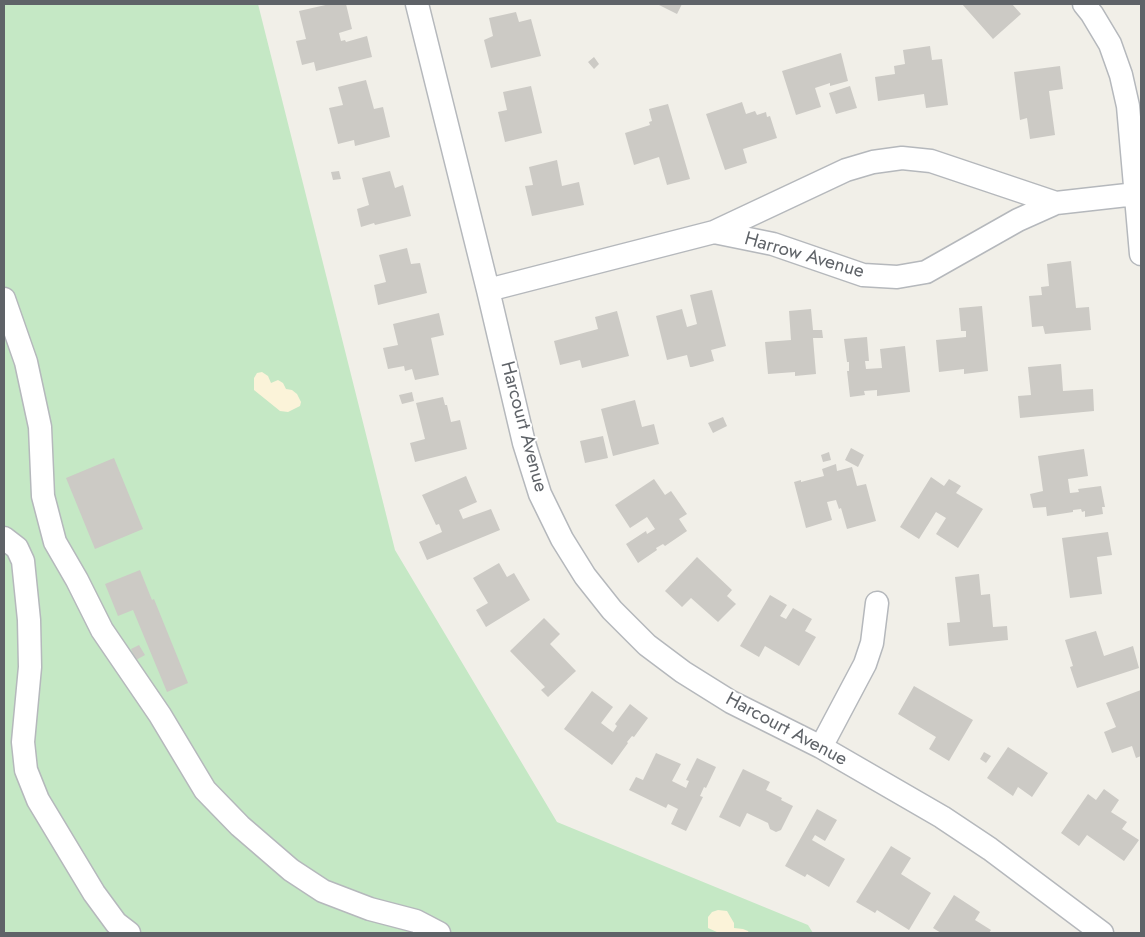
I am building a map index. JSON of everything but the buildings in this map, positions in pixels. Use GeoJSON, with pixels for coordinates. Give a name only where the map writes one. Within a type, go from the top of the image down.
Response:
{"type":"FeatureCollection","features":[{"type":"Feature","properties":{"kind":"street","name":"Harcourt Avenue"},"geometry":{"type":"LineString","coordinates":[[417,4],[524,443],[540,494],[562,539],[585,576],[612,610],[647,645],[682,672],[731,702],[821,747],[942,817],[990,849],[1102,933]]}},
{"type":"Feature","properties":{"kind":"street"},"geometry":{"type":"LineString","coordinates":[[1084,4],[1110,44],[1121,75],[1128,106],[1141,254]]}},
{"type":"Feature","properties":{"kind":"street","name":"Harrow Avenue"},"geometry":{"type":"LineString","coordinates":[[488,290],[714,232],[846,170],[873,162],[902,158],[931,161],[1056,203]]}},
{"type":"Feature","properties":{"kind":"street","name":"Harrow Avenue"},"geometry":{"type":"LineString","coordinates":[[714,232],[773,244],[863,275],[897,277],[926,272],[1018,220],[1056,203],[1136,194]]}},
{"type":"Feature","properties":{"kind":"street"},"geometry":{"type":"LineString","coordinates":[[4,299],[26,362],[40,427],[43,496],[55,542],[77,580],[102,630],[160,716],[204,790],[240,826],[283,864],[324,891],[370,910],[416,921],[440,933]]}},
{"type":"Feature","properties":{"kind":"street"},"geometry":{"type":"LineString","coordinates":[[4,538],[17,548],[23,561],[30,620],[30,667],[23,742],[26,770],[38,800],[94,894],[116,923],[129,933]]}},
{"type":"Feature","properties":{"kind":"street"},"geometry":{"type":"LineString","coordinates":[[821,747],[865,664],[872,643],[877,603]]}},
{"type":"Feature","properties":{"kind":"green space"},"geometry":{"type":"Polygon","coordinates":[[[4,4],[258,4],[395,550],[557,822],[808,925],[813,933],[4,933],[4,4]]]}},
{"type":"Feature","properties":{"kind":"sand"},"geometry":{"type":"Polygon","coordinates":[[[262,372],[268,376],[271,383],[278,380],[283,383],[286,389],[292,390],[297,394],[301,402],[300,406],[288,412],[280,411],[254,390],[254,378],[257,373],[262,372]]]}},
{"type":"Feature","properties":{"kind":"sand"},"geometry":{"type":"Polygon","coordinates":[[[718,910],[727,911],[734,923],[734,928],[743,929],[749,933],[719,933],[708,928],[708,917],[712,912],[718,910]]]}}]}
